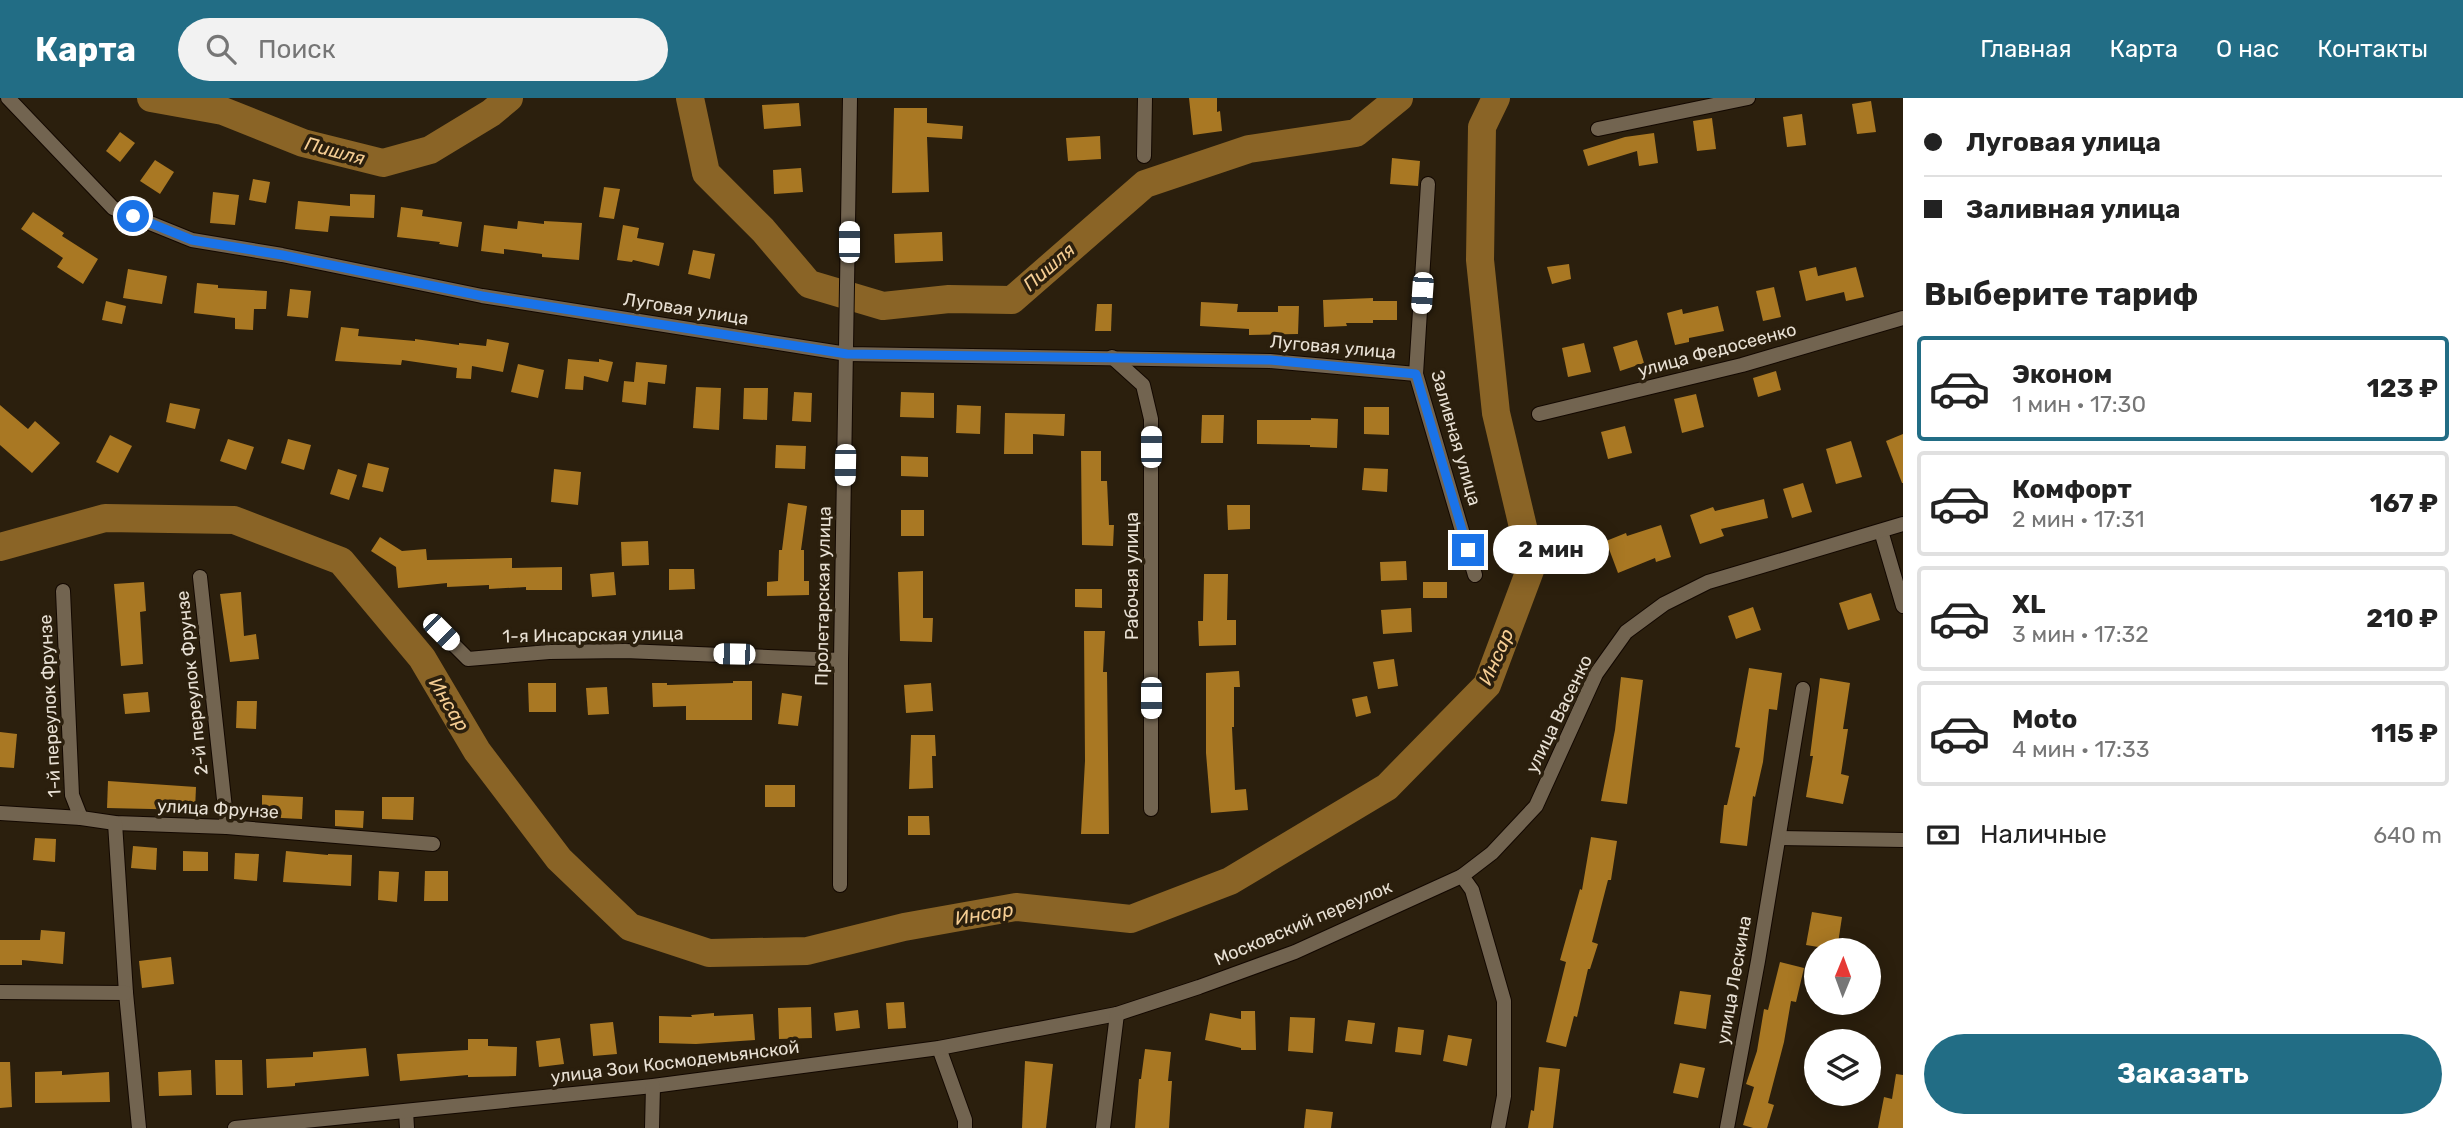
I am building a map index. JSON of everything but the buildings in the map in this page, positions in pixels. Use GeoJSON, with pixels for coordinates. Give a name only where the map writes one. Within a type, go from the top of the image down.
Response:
{"type":"FeatureCollection","features":[{"type":"Feature","properties":{"kind":"street","name":"Луговая улица"},"geometry":{"type":"LineString","coordinates":[[8,98],[113,208],[192,240],[282,255],[482,296],[847,354],[1270,360],[1416,374]]}},
{"type":"Feature","properties":{"kind":"street","name":"Пролетарская улица"},"geometry":{"type":"LineString","coordinates":[[840,885],[850,98]]}},
{"type":"Feature","properties":{"kind":"street"},"geometry":{"type":"LineString","coordinates":[[1144,156],[1145,98]]}},
{"type":"Feature","properties":{"kind":"street"},"geometry":{"type":"LineString","coordinates":[[1598,130],[1748,98]]}},
{"type":"Feature","properties":{"kind":"street","name":"Заливная улица"},"geometry":{"type":"LineString","coordinates":[[1428,184],[1416,374],[1475,575]]}},
{"type":"Feature","properties":{"kind":"street","name":"улица Федосеенко"},"geometry":{"type":"LineString","coordinates":[[1539,414],[1742,365],[1903,318]]}},
{"type":"Feature","properties":{"kind":"street","name":"Рабочая улица"},"geometry":{"type":"LineString","coordinates":[[1112,357],[1143,385],[1151,419],[1151,809]]}},
{"type":"Feature","properties":{"kind":"street","name":"улица Васенко"},"geometry":{"type":"LineString","coordinates":[[1462,876],[1492,853],[1536,806],[1596,674],[1626,632],[1664,604],[1708,582],[1903,524]]}},
{"type":"Feature","properties":{"kind":"street"},"geometry":{"type":"LineString","coordinates":[[1881,531],[1903,606]]}},
{"type":"Feature","properties":{"kind":"street","name":"2-й переулок Фрунзе"},"geometry":{"type":"LineString","coordinates":[[200,577],[227,827]]}},
{"type":"Feature","properties":{"kind":"street","name":"1-й переулок Фрунзе"},"geometry":{"type":"LineString","coordinates":[[63,590],[72,795],[81,818]]}},
{"type":"Feature","properties":{"kind":"street","name":"1-я Инсарская улица"},"geometry":{"type":"LineString","coordinates":[[441,632],[468,659],[549,652],[625,651],[841,660]]}},
{"type":"Feature","properties":{"kind":"street","name":"улица Лескина"},"geometry":{"type":"LineString","coordinates":[[1727,1128],[1803,688]]}},
{"type":"Feature","properties":{"kind":"street","name":"улица Фрунзе"},"geometry":{"type":"LineString","coordinates":[[0,813],[115,823],[227,827],[433,844]]}},
{"type":"Feature","properties":{"kind":"street"},"geometry":{"type":"LineString","coordinates":[[115,823],[126,993],[139,1128]]}},
{"type":"Feature","properties":{"kind":"street"},"geometry":{"type":"LineString","coordinates":[[1779,838],[1903,840]]}},
{"type":"Feature","properties":{"kind":"street"},"geometry":{"type":"LineString","coordinates":[[1462,876],[1472,890],[1504,1001],[1504,1096],[1498,1128]]}},
{"type":"Feature","properties":{"kind":"street","name":"Московский переулок"},"geometry":{"type":"LineString","coordinates":[[1117,1014],[1295,952],[1462,876]]}},
{"type":"Feature","properties":{"kind":"street"},"geometry":{"type":"LineString","coordinates":[[0,992],[126,993]]}},
{"type":"Feature","properties":{"kind":"street"},"geometry":{"type":"LineString","coordinates":[[1103,1128],[1117,1014]]}},
{"type":"Feature","properties":{"kind":"street","name":"улица Зои Космодемьянской"},"geometry":{"type":"LineString","coordinates":[[234,1128],[653,1086],[939,1048],[1117,1014]]}},
{"type":"Feature","properties":{"kind":"street"},"geometry":{"type":"LineString","coordinates":[[939,1048],[965,1121],[965,1128]]}},
{"type":"Feature","properties":{"kind":"street"},"geometry":{"type":"LineString","coordinates":[[652,1128],[653,1086]]}},
{"type":"Feature","properties":{"kind":"street"},"geometry":{"type":"LineString","coordinates":[[406,1111],[407,1128]]}},
{"type":"Feature","properties":{"kind":"waterway","name":"Пишля"},"geometry":{"type":"LineString","coordinates":[[151,98],[223,111],[303,143],[383,163],[430,150],[491,113],[509,98]]}},
{"type":"Feature","properties":{"kind":"waterway","name":"Пишля"},"geometry":{"type":"LineString","coordinates":[[690,98],[706,173],[763,230],[809,284],[883,306],[949,299],[1012,300],[1145,184],[1249,149],[1356,133],[1399,98]]}},
{"type":"Feature","properties":{"kind":"waterway","name":"Инсар"},"geometry":{"type":"LineString","coordinates":[[0,547],[105,518],[234,520],[341,561],[422,658],[477,751],[559,859],[630,927],[709,953],[807,951],[904,927],[1016,907],[1131,919],[1230,881],[1387,787],[1487,685],[1532,565],[1496,413],[1480,260],[1482,127],[1496,98]]}},
{"type":"Feature","properties":{"kind":"route"},"geometry":{"type":"LineString","coordinates":[[133,216],[192,240],[282,255],[482,296],[847,354],[1270,360],[1416,374],[1468,550]]}}]}
